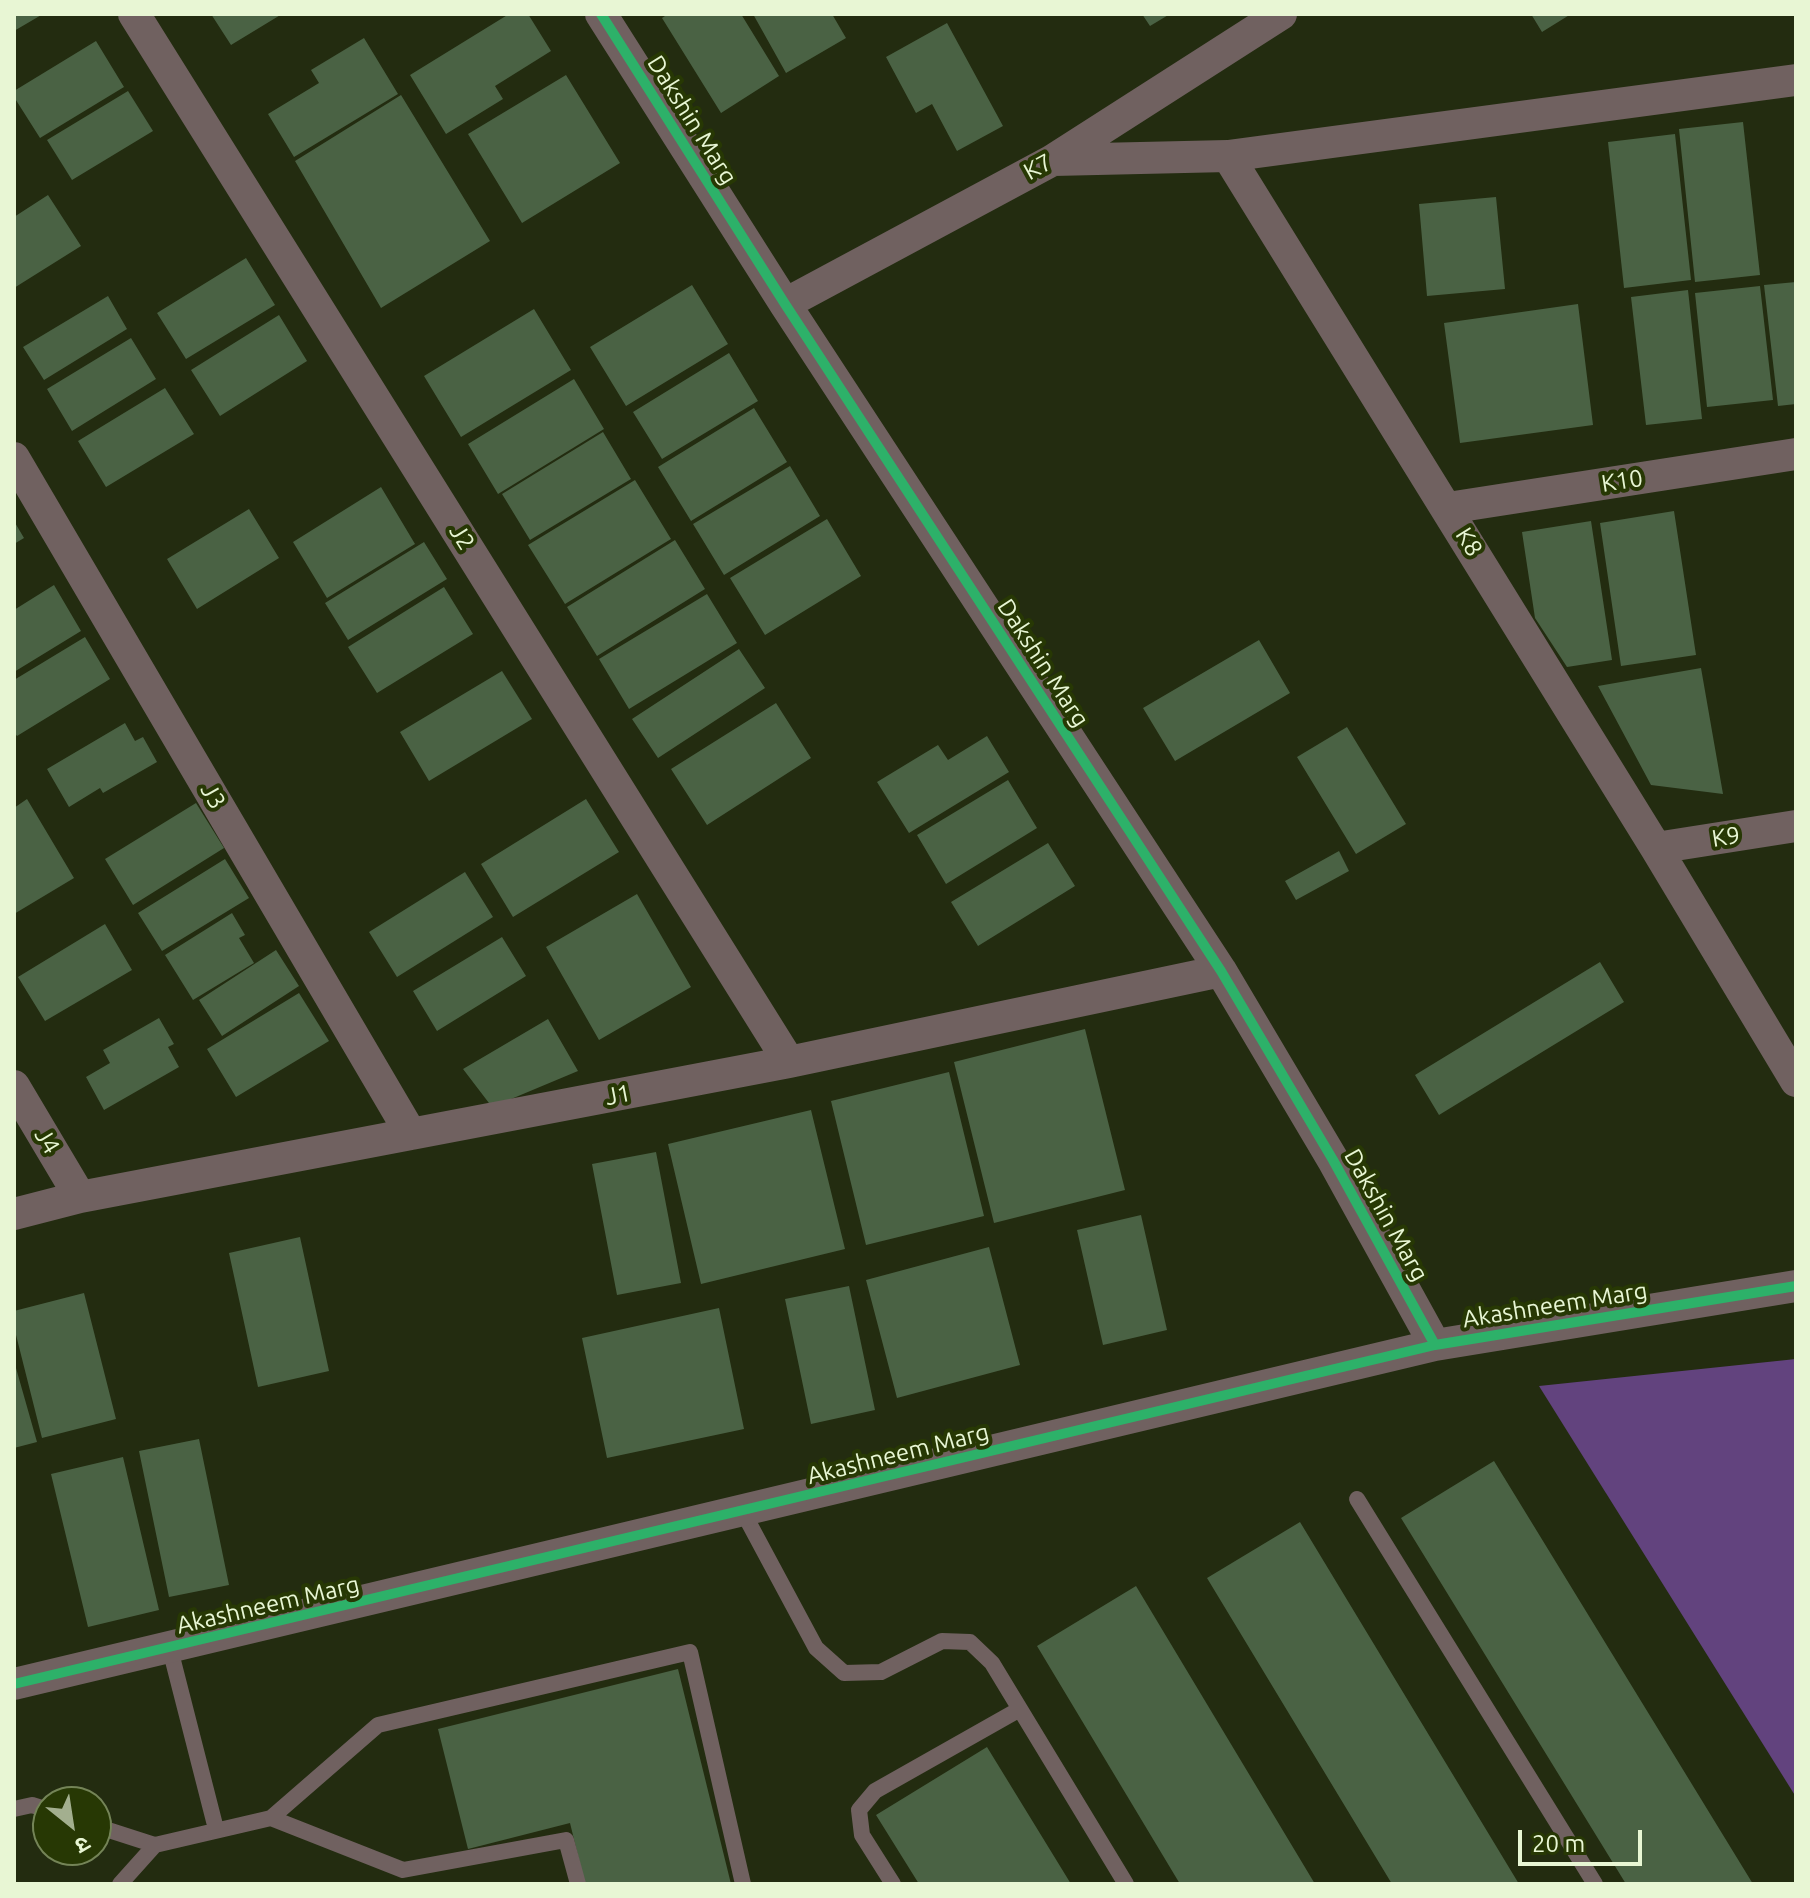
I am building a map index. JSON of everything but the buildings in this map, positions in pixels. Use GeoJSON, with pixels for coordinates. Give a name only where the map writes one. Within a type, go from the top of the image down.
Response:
{"type":"FeatureCollection","features":[{"type":"Feature","properties":{"kind":"street","name":"J2"},"geometry":{"type":"LineString","coordinates":[[134,14],[789,1062]]}},
{"type":"Feature","properties":{"kind":"street","name":"Dakshin Marg"},"geometry":{"type":"LineString","coordinates":[[601,14],[785,304],[1221,971],[1333,1160],[1435,1345]]}},
{"type":"Feature","properties":{"kind":"street","name":"K7"},"geometry":{"type":"LineString","coordinates":[[785,304],[1053,160],[1281,14]]}},
{"type":"Feature","properties":{"kind":"street"},"geometry":{"type":"LineString","coordinates":[[1053,160],[1228,156],[1796,80]]}},
{"type":"Feature","properties":{"kind":"street","name":"K8"},"geometry":{"type":"LineString","coordinates":[[1228,156],[1448,508],[1796,1081]]}},
{"type":"Feature","properties":{"kind":"street","name":"K10"},"geometry":{"type":"LineString","coordinates":[[1448,508],[1796,454]]}},
{"type":"Feature","properties":{"kind":"street","name":"J3"},"geometry":{"type":"LineString","coordinates":[[14,458],[411,1134]]}},
{"type":"Feature","properties":{"kind":"street","name":"K9"},"geometry":{"type":"LineString","coordinates":[[1656,848],[1796,826]]}},
{"type":"Feature","properties":{"kind":"street","name":"J1"},"geometry":{"type":"LineString","coordinates":[[14,1214],[80,1197],[789,1062],[1221,971]]}},
{"type":"Feature","properties":{"kind":"street","name":"J4"},"geometry":{"type":"LineString","coordinates":[[14,1086],[80,1197]]}},
{"type":"Feature","properties":{"kind":"street","name":"Akashneem Marg"},"geometry":{"type":"LineString","coordinates":[[14,1684],[1435,1345],[1796,1286]]}},
{"type":"Feature","properties":{"kind":"lane"},"geometry":{"type":"LineString","coordinates":[[1357,1499],[1595,1884]]}},
{"type":"Feature","properties":{"kind":"lane"},"geometry":{"type":"LineString","coordinates":[[743,1512],[816,1648],[844,1673],[881,1672],[942,1641],[970,1642],[992,1663],[1126,1884]]}},
{"type":"Feature","properties":{"kind":"lane"},"geometry":{"type":"LineString","coordinates":[[170,1649],[216,1829]]}},
{"type":"Feature","properties":{"kind":"lane"},"geometry":{"type":"LineString","coordinates":[[112,1831],[155,1845],[271,1818],[378,1725],[690,1652],[743,1884]]}},
{"type":"Feature","properties":{"kind":"lane"},"geometry":{"type":"LineString","coordinates":[[893,1884],[862,1835],[859,1810],[875,1791],[1020,1709]]}},
{"type":"Feature","properties":{"kind":"lane"},"geometry":{"type":"LineString","coordinates":[[271,1818],[403,1870],[566,1840],[578,1884]]}},
{"type":"Feature","properties":{"kind":"lane"},"geometry":{"type":"LineString","coordinates":[[120,1884],[155,1845]]}},
{"type":"Feature","properties":{"kind":"shaded area"},"geometry":{"type":"Polygon","coordinates":[[[1796,1359],[1796,1797],[1539,1386],[1796,1359]]]}},
{"type":"Feature","properties":{"kind":"cycle path"},"geometry":{"type":"LineString","coordinates":[[601,14],[785,304],[1221,971],[1333,1160],[1435,1345]]}},
{"type":"Feature","properties":{"kind":"cycle path"},"geometry":{"type":"LineString","coordinates":[[14,1684],[1435,1345],[1796,1286]]}}]}
